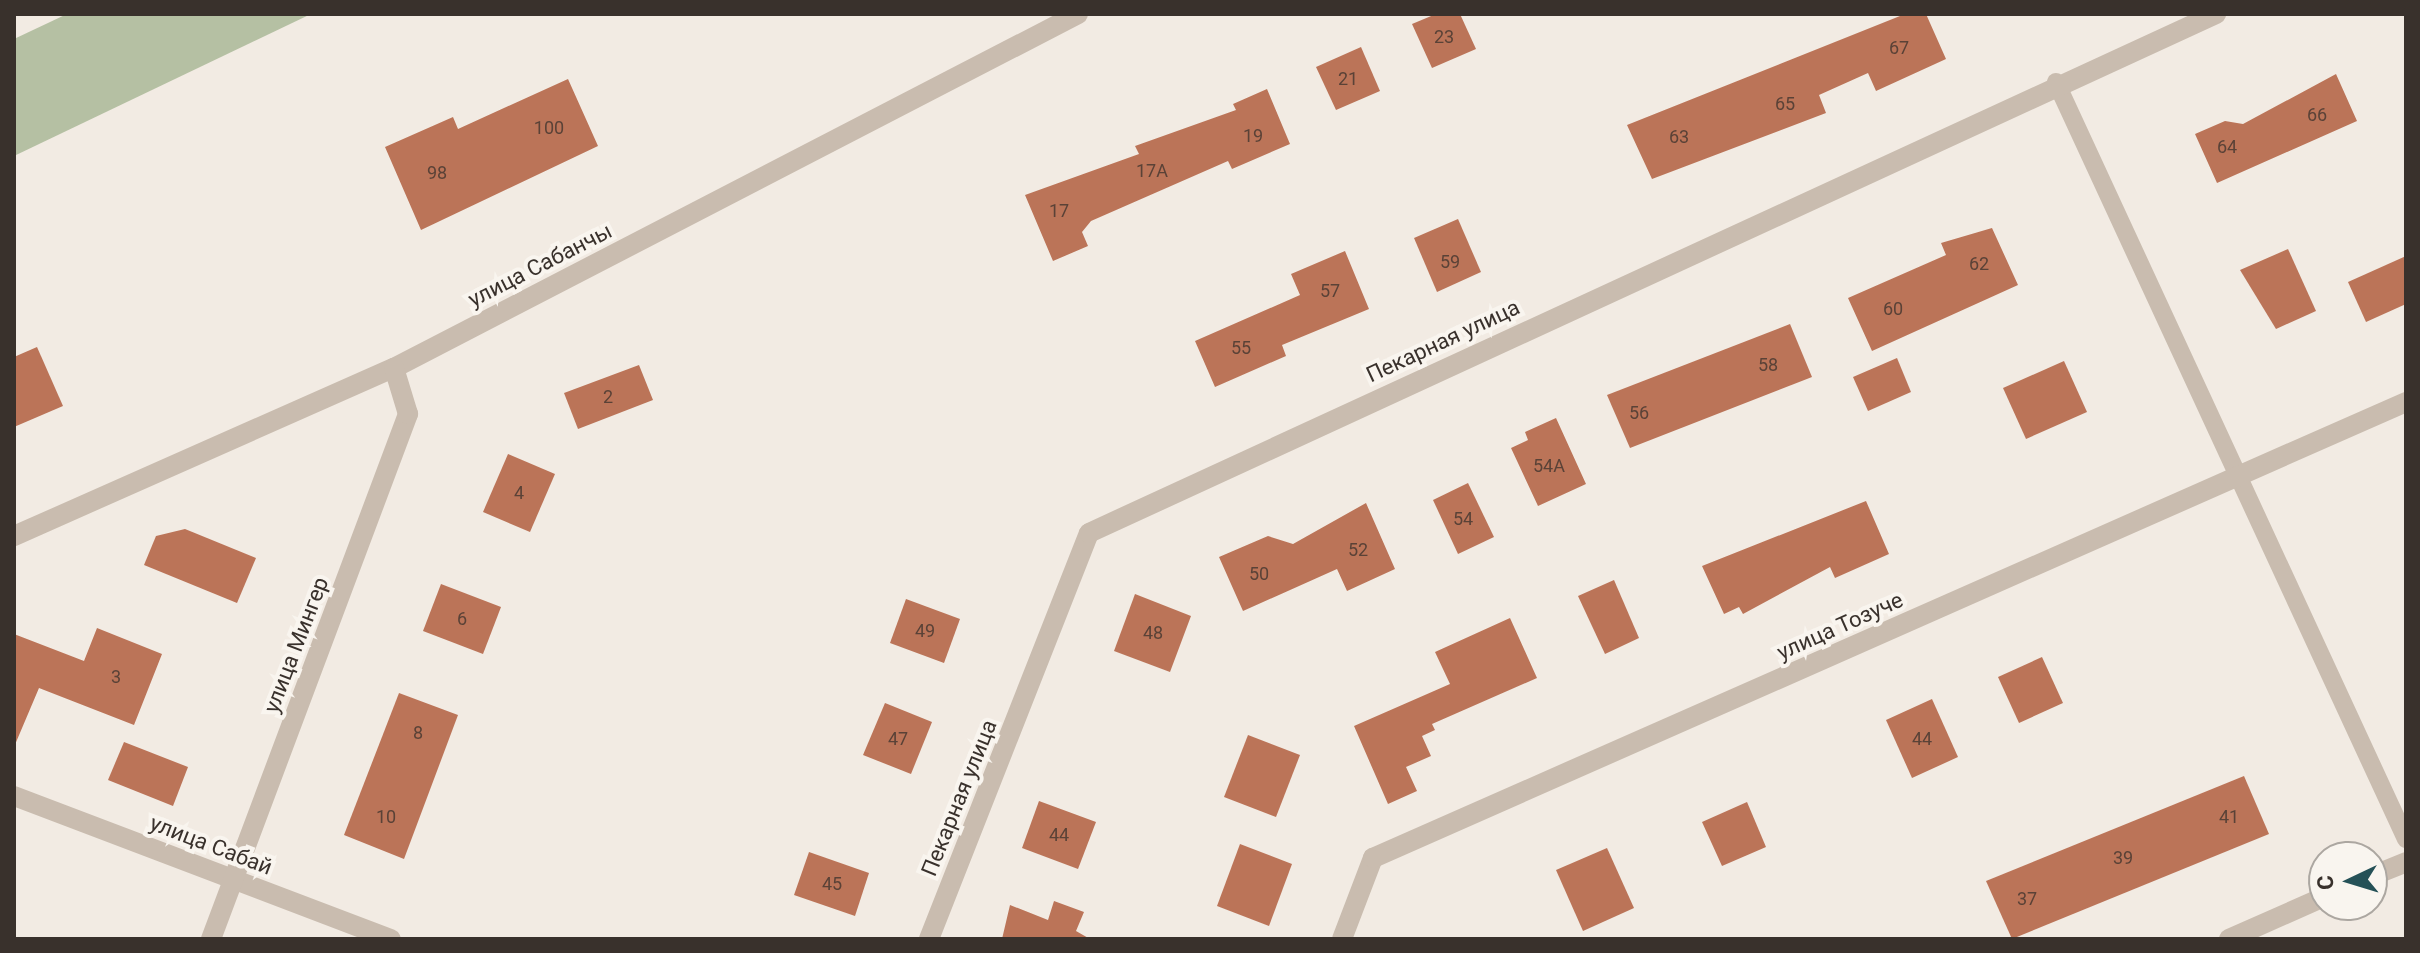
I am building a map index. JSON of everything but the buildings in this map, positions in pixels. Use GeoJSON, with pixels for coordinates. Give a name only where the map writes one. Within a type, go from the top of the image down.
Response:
{"type":"FeatureCollection","features":[{"type":"Feature","properties":{"kind":"street","name":"улица Сабанчы"},"geometry":{"type":"LineString","coordinates":[[14,536],[394,368],[1078,14]]}},
{"type":"Feature","properties":{"kind":"street","name":"Пекарная улица"},"geometry":{"type":"LineString","coordinates":[[929,939],[1089,533],[2056,82],[2216,14]]}},
{"type":"Feature","properties":{"kind":"street","name":"улица Мингер"},"geometry":{"type":"LineString","coordinates":[[211,939],[408,414],[394,368]]}},
{"type":"Feature","properties":{"kind":"street","name":"улица Тозуче"},"geometry":{"type":"LineString","coordinates":[[1342,939],[1373,858],[2406,402]]}},
{"type":"Feature","properties":{"kind":"street","name":"улица Сабай"},"geometry":{"type":"LineString","coordinates":[[14,796],[391,939]]}},
{"type":"Feature","properties":{"kind":"street"},"geometry":{"type":"LineString","coordinates":[[2229,939],[2308,904]]}},
{"type":"Feature","properties":{"kind":"lane"},"geometry":{"type":"LineString","coordinates":[[2056,82],[2406,839]]}},
{"type":"Feature","properties":{"kind":"green space"},"geometry":{"type":"Polygon","coordinates":[[[67,14],[311,14],[14,156],[14,39],[67,14]]]}}]}
